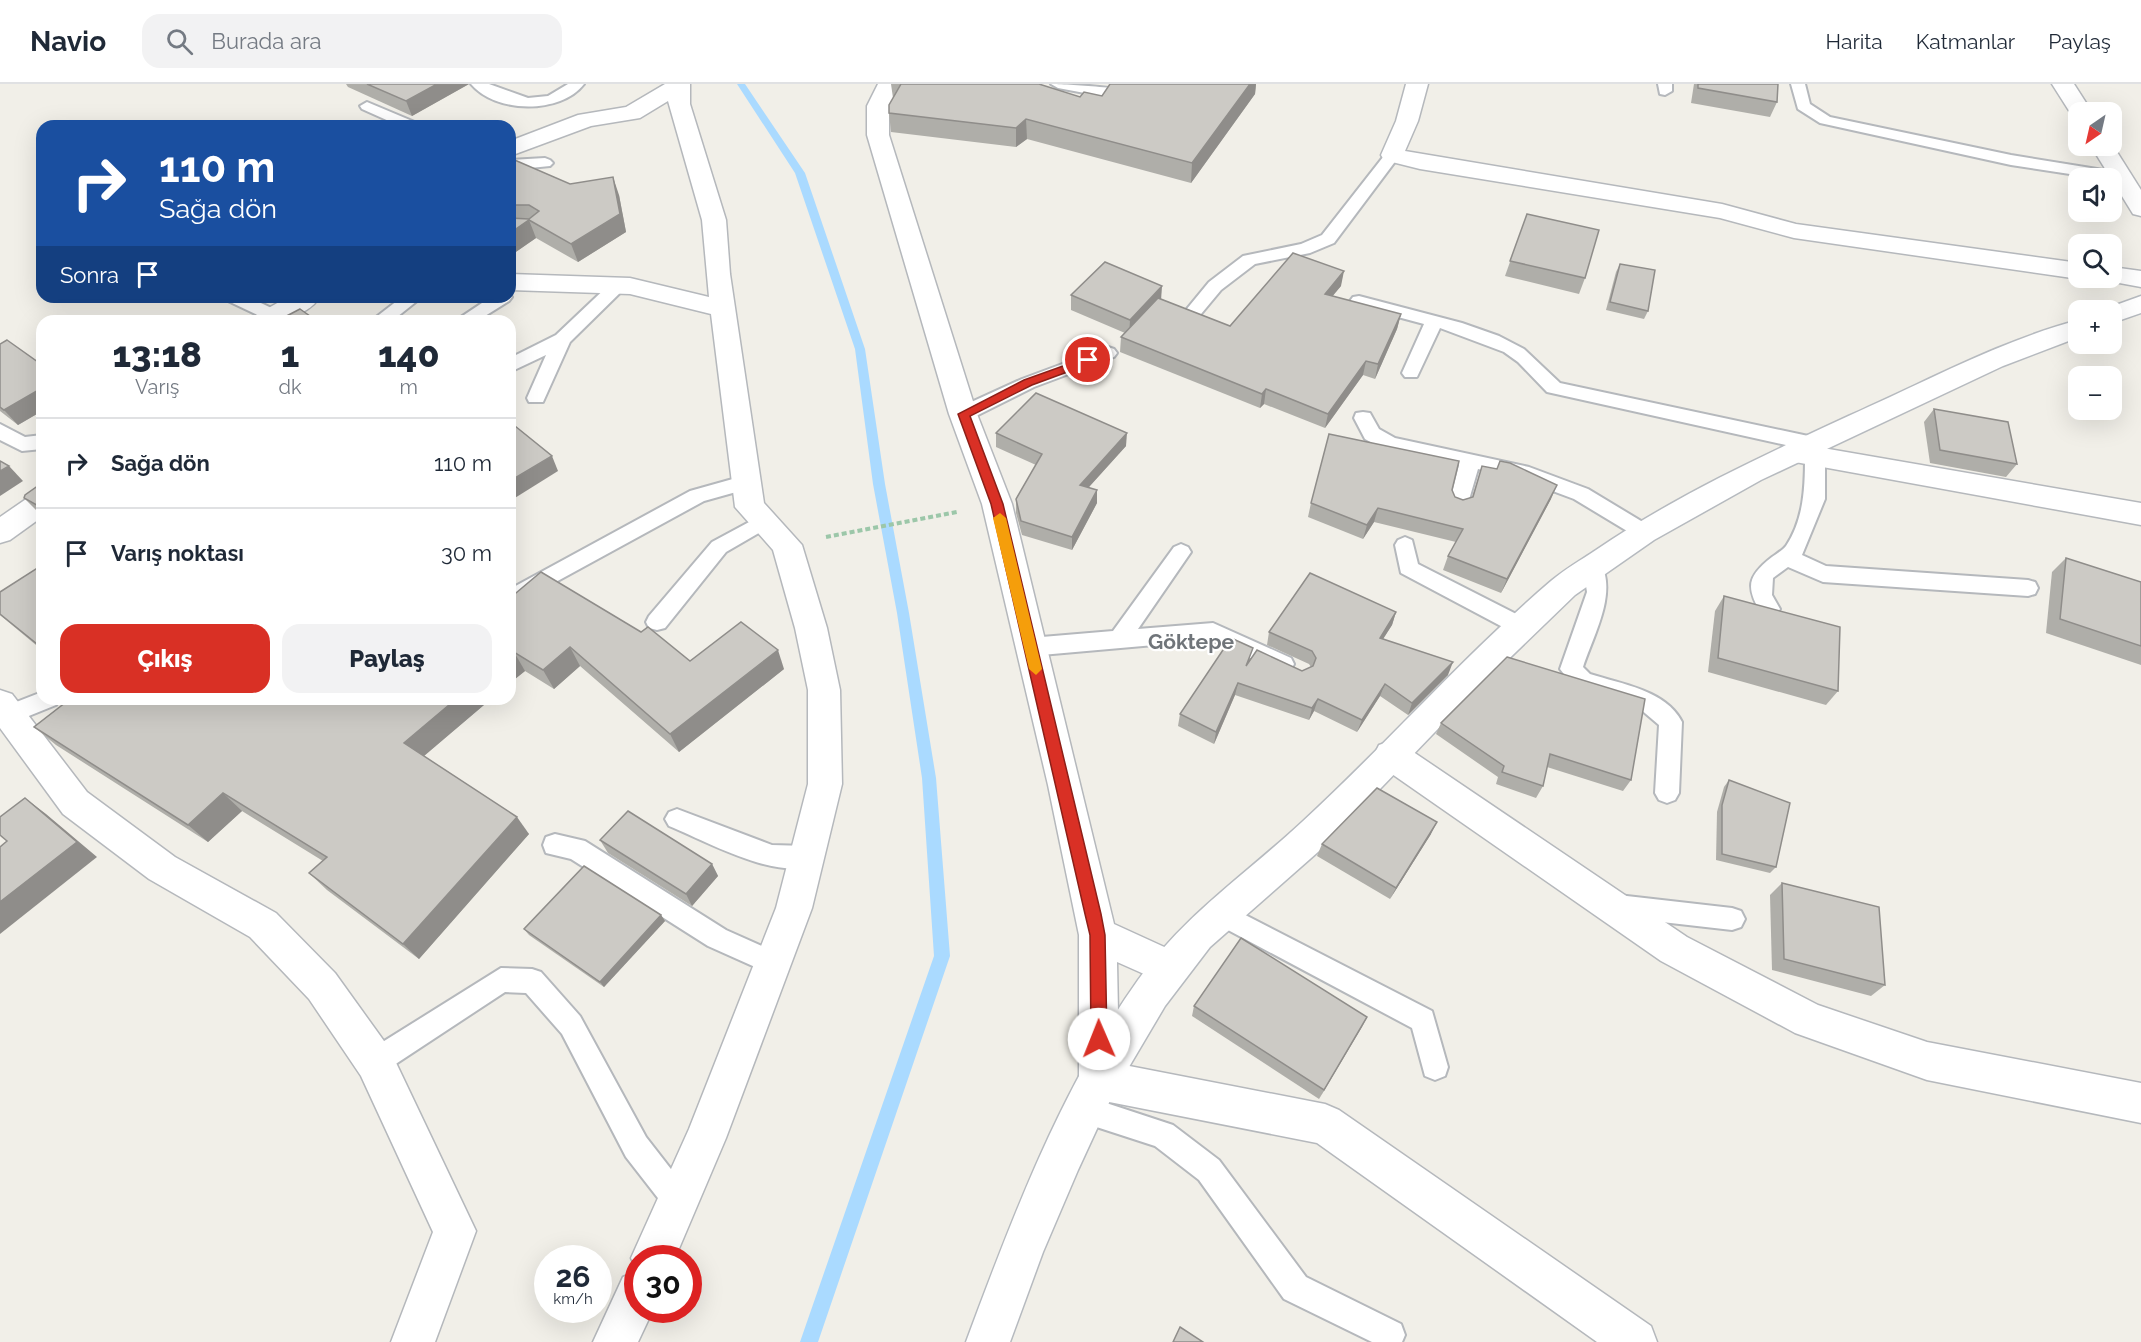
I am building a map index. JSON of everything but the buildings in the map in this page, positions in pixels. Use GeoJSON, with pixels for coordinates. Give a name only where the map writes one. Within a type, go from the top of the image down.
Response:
{"type":"FeatureCollection","features":[{"type":"Feature","properties":{"kind":"street"},"geometry":{"type":"LineString","coordinates":[[516,147],[586,120],[632,113],[679,84]]}},
{"type":"Feature","properties":{"kind":"street"},"geometry":{"type":"LineString","coordinates":[[659,1245],[706,1138],[794,908],[825,784],[824,690],[811,628],[787,544],[750,507],[723,309],[714,220],[679,104],[679,84]]}},
{"type":"Feature","properties":{"kind":"street"},"geometry":{"type":"LineString","coordinates":[[889,84],[878,105],[878,135],[963,414],[997,504],[1065,785],[1098,935],[1092,1095]]}},
{"type":"Feature","properties":{"kind":"street"},"geometry":{"type":"LineString","coordinates":[[1417,84],[1407,121],[1392,155],[1420,162],[1722,211],[1794,231],[2068,269]]}},
{"type":"Feature","properties":{"kind":"street"},"geometry":{"type":"LineString","coordinates":[[2063,84],[2075,102]]}},
{"type":"Feature","properties":{"kind":"street"},"geometry":{"type":"LineString","coordinates":[[2122,178],[2141,209]]}},
{"type":"Feature","properties":{"kind":"street"},"geometry":{"type":"LineString","coordinates":[[2122,276],[2141,279]]}},
{"type":"Feature","properties":{"kind":"street"},"geometry":{"type":"LineString","coordinates":[[516,289],[630,286],[675,295],[723,309]]}},
{"type":"Feature","properties":{"kind":"street"},"geometry":{"type":"LineString","coordinates":[[275,315],[296,303]]}},
{"type":"Feature","properties":{"kind":"street"},"geometry":{"type":"LineString","coordinates":[[2122,311],[2141,304]]}},
{"type":"Feature","properties":{"kind":"street"},"geometry":{"type":"LineString","coordinates":[[988,1342],[1022,1250],[1092,1095],[1150,993],[1197,935],[1315,833],[1391,755],[1564,587],[1644,532],[1751,473],[1807,451],[1994,360],[2068,332]]}},
{"type":"Feature","properties":{"kind":"street"},"geometry":{"type":"LineString","coordinates":[[1807,451],[2141,514]]}},
{"type":"Feature","properties":{"kind":"street"},"geometry":{"type":"LineString","coordinates":[[0,532],[36,506]]}},
{"type":"Feature","properties":{"kind":"street"},"geometry":{"type":"LineString","coordinates":[[4,709],[75,803],[162,868],[263,925],[322,986],[375,1062],[455,1231],[413,1342]]}},
{"type":"Feature","properties":{"kind":"street"},"geometry":{"type":"LineString","coordinates":[[1391,755],[1674,949],[1809,1020],[1927,1061],[2141,1103]]}},
{"type":"Feature","properties":{"kind":"street"},"geometry":{"type":"LineString","coordinates":[[1098,935],[1171,968]]}},
{"type":"Feature","properties":{"kind":"street"},"geometry":{"type":"LineString","coordinates":[[1092,1095],[1325,1124],[1620,1337]]}},
{"type":"Feature","properties":{"kind":"street"},"geometry":{"type":"LineString","coordinates":[[615,1342],[624,1322]]}},
{"type":"Feature","properties":{"kind":"lane"},"geometry":{"type":"LineString","coordinates":[[478,84],[500,97],[522,104],[541,102],[569,92],[577,84]]}},
{"type":"Feature","properties":{"kind":"lane"},"geometry":{"type":"LineString","coordinates":[[1058,84],[1122,96],[1148,93]]}},
{"type":"Feature","properties":{"kind":"lane"},"geometry":{"type":"LineString","coordinates":[[1798,84],[1803,106],[1825,120],[2011,160],[2068,169]]}},
{"type":"Feature","properties":{"kind":"lane"},"geometry":{"type":"LineString","coordinates":[[367,106],[398,120]]}},
{"type":"Feature","properties":{"kind":"lane"},"geometry":{"type":"LineString","coordinates":[[1195,310],[1215,286],[1249,260],[1279,252],[1304,249],[1328,239],[1392,155]]}},
{"type":"Feature","properties":{"kind":"lane"},"geometry":{"type":"LineString","coordinates":[[516,165],[545,163]]}},
{"type":"Feature","properties":{"kind":"lane"},"geometry":{"type":"LineString","coordinates":[[516,363],[562,339],[618,286]]}},
{"type":"Feature","properties":{"kind":"lane"},"geometry":{"type":"LineString","coordinates":[[1359,301],[1434,322],[1510,348],[1531,362],[1543,383],[1554,388],[1807,451],[1815,499],[1794,551],[1763,575],[1761,595],[1769,609]]}},
{"type":"Feature","properties":{"kind":"lane"},"geometry":{"type":"LineString","coordinates":[[244,303],[265,315]]}},
{"type":"Feature","properties":{"kind":"lane"},"geometry":{"type":"LineString","coordinates":[[388,315],[405,303]]}},
{"type":"Feature","properties":{"kind":"lane"},"geometry":{"type":"LineString","coordinates":[[473,315],[490,303]]}},
{"type":"Feature","properties":{"kind":"lane"},"geometry":{"type":"LineString","coordinates":[[1411,373],[1434,322]]}},
{"type":"Feature","properties":{"kind":"lane"},"geometry":{"type":"LineString","coordinates":[[536,398],[562,339]]}},
{"type":"Feature","properties":{"kind":"lane"},"geometry":{"type":"LineString","coordinates":[[963,414],[1028,383],[1108,353]]}},
{"type":"Feature","properties":{"kind":"lane"},"geometry":{"type":"LineString","coordinates":[[1363,418],[1372,434],[1390,444],[1522,472],[1581,494],[1644,532]]}},
{"type":"Feature","properties":{"kind":"lane"},"geometry":{"type":"LineString","coordinates":[[0,431],[22,444],[36,443]]}},
{"type":"Feature","properties":{"kind":"lane"},"geometry":{"type":"LineString","coordinates":[[1459,505],[1470,461]]}},
{"type":"Feature","properties":{"kind":"lane"},"geometry":{"type":"LineString","coordinates":[[516,596],[697,496],[747,482]]}},
{"type":"Feature","properties":{"kind":"lane"},"geometry":{"type":"LineString","coordinates":[[657,622],[719,547],[764,521]]}},
{"type":"Feature","properties":{"kind":"lane"},"geometry":{"type":"LineString","coordinates":[[1405,545],[1408,568],[1522,627]]}},
{"type":"Feature","properties":{"kind":"lane"},"geometry":{"type":"LineString","coordinates":[[1119,639],[1181,552]]}},
{"type":"Feature","properties":{"kind":"lane"},"geometry":{"type":"LineString","coordinates":[[1786,557],[1823,574],[2028,588]]}},
{"type":"Feature","properties":{"kind":"lane"},"geometry":{"type":"LineString","coordinates":[[1593,567],[1597,592],[1572,669],[1582,681],[1647,701],[1671,722],[1667,794]]}},
{"type":"Feature","properties":{"kind":"lane"},"geometry":{"type":"LineString","coordinates":[[1030,647],[1213,631],[1300,672]]}},
{"type":"Feature","properties":{"kind":"lane"},"geometry":{"type":"LineString","coordinates":[[4,709],[36,702]]}},
{"type":"Feature","properties":{"kind":"lane"},"geometry":{"type":"LineString","coordinates":[[678,819],[771,856],[807,857]]}},
{"type":"Feature","properties":{"kind":"lane"},"geometry":{"type":"LineString","coordinates":[[555,845],[576,849],[717,938],[773,963]]}},
{"type":"Feature","properties":{"kind":"lane"},"geometry":{"type":"LineString","coordinates":[[1610,905],[1732,919]]}},
{"type":"Feature","properties":{"kind":"lane"},"geometry":{"type":"LineString","coordinates":[[1222,914],[1423,1020],[1435,1067]]}},
{"type":"Feature","properties":{"kind":"lane"},"geometry":{"type":"LineString","coordinates":[[375,1062],[501,980],[532,981],[571,1025],[636,1147],[678,1202]]}},
{"type":"Feature","properties":{"kind":"lane"},"geometry":{"type":"LineString","coordinates":[[1092,1095],[1163,1135],[1209,1170],[1295,1288],[1389,1335]]}},
{"type":"Feature","properties":{"kind":"path"},"geometry":{"type":"LineString","coordinates":[[787,544],[997,504]]}},
{"type":"Feature","properties":{"kind":"waterway"},"geometry":{"type":"LineString","coordinates":[[741,84],[800,173],[860,349],[879,484],[903,613],[929,778],[942,956],[809,1342]]}},
{"type":"Feature","properties":{"kind":"slow traffic"},"geometry":{"type":"LineString","coordinates":[[1000,518],[1036,669]]}},
{"type":"Feature","properties":{"kind":"district","name":"Göktepe"},"geometry":{"type":"Point","coordinates":[1191,641]}},
{"type":"Feature","properties":{"kind":"route"},"geometry":{"type":"LineString","coordinates":[[1088,360],[1028,383],[963,414],[997,504],[1065,785],[1098,935],[1099,1039]]}}]}
